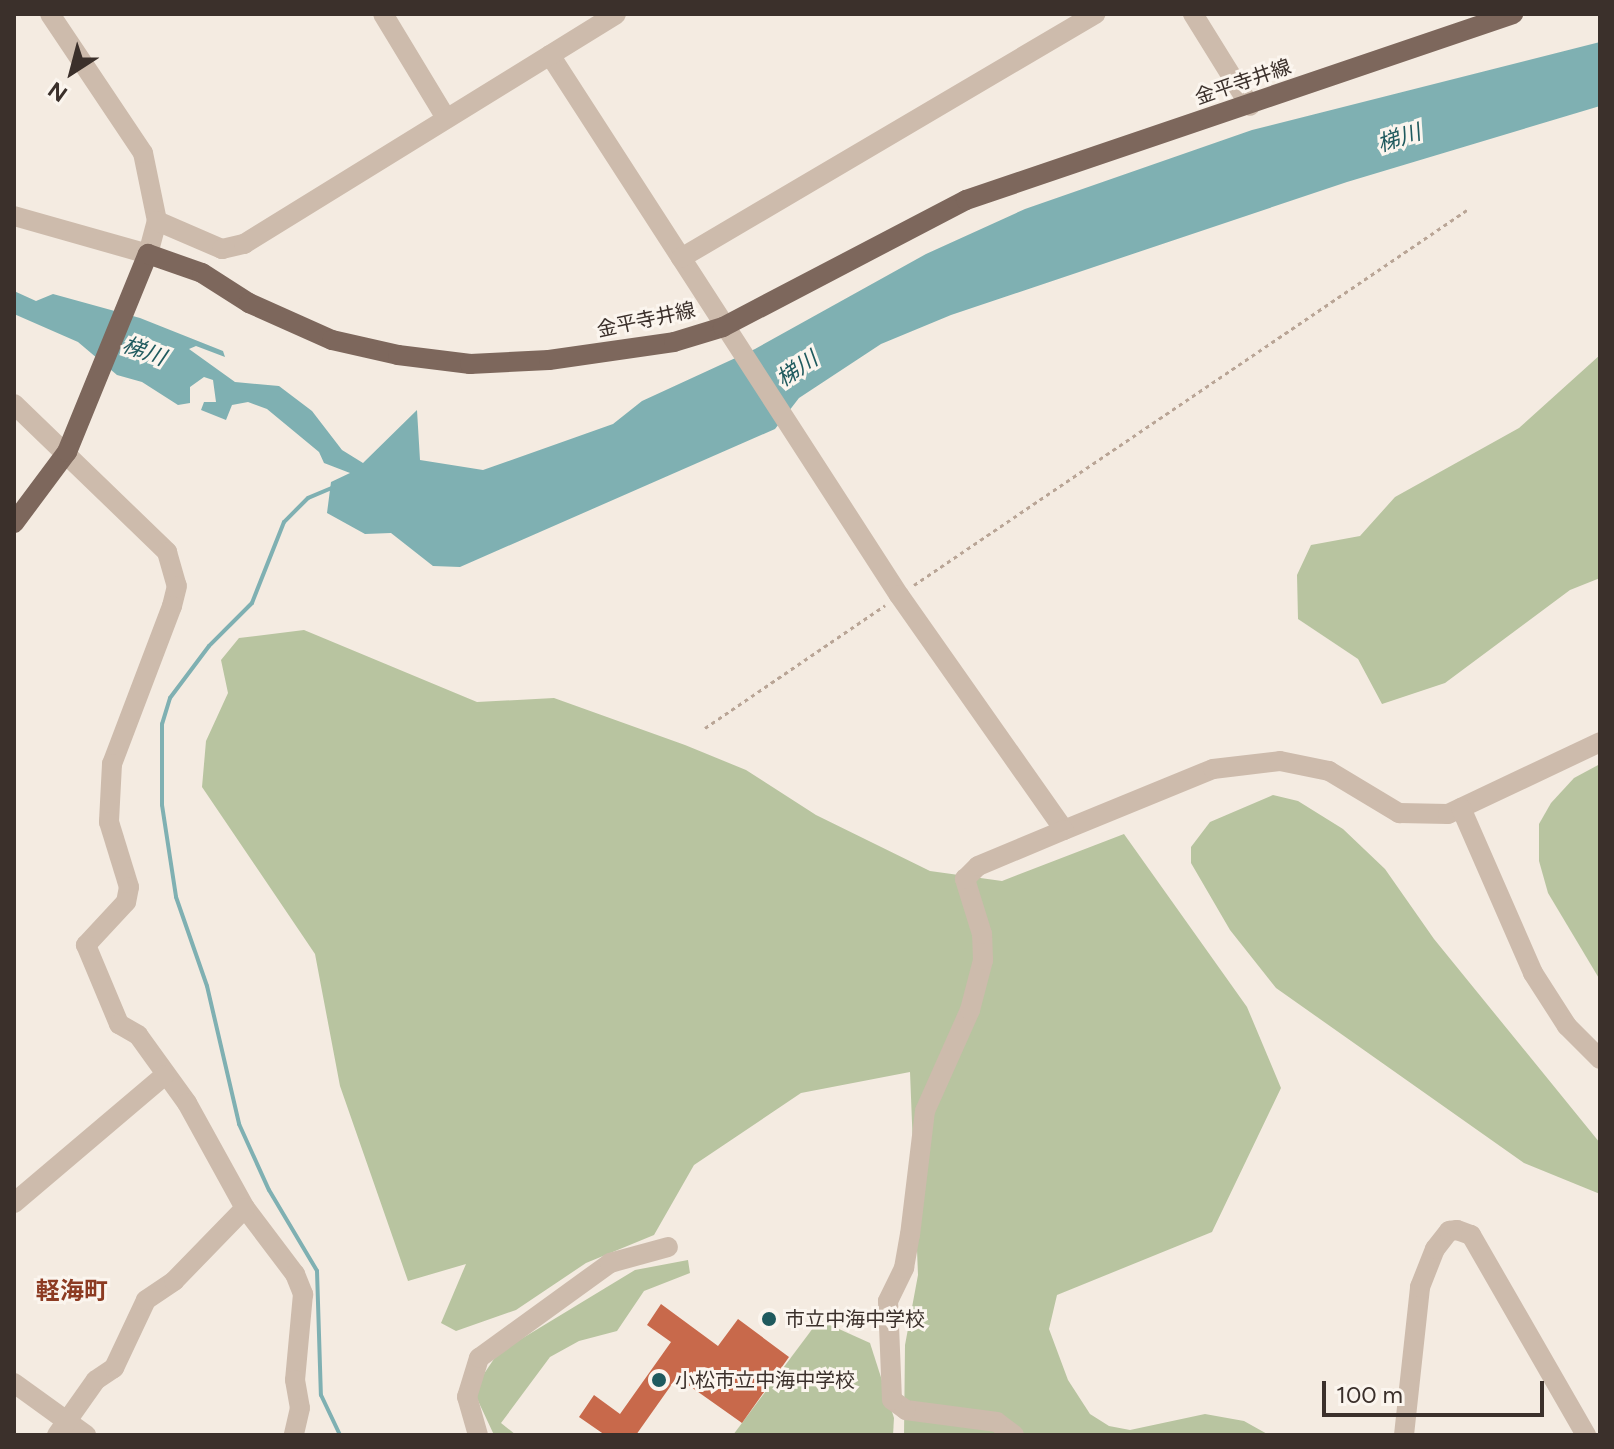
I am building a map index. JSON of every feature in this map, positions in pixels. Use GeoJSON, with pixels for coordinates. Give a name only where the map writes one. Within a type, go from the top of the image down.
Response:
{"type":"FeatureCollection","features":[{"type":"Feature","properties":{"kind":"main road","name":"金平寺井線"},"geometry":{"type":"LineString","coordinates":[[148,254],[202,273],[249,303],[332,340],[470,364],[613,353],[723,327],[966,200],[1250,106],[1513,14]]}},
{"type":"Feature","properties":{"kind":"main road"},"geometry":{"type":"LineString","coordinates":[[14,523],[70,441],[148,254]]}},
{"type":"Feature","properties":{"kind":"street"},"geometry":{"type":"LineString","coordinates":[[14,216],[148,254],[157,221],[143,153],[50,14]]}},
{"type":"Feature","properties":{"kind":"street"},"geometry":{"type":"LineString","coordinates":[[383,14],[446,118]]}},
{"type":"Feature","properties":{"kind":"street"},"geometry":{"type":"LineString","coordinates":[[157,221],[222,249],[244,244],[616,14]]}},
{"type":"Feature","properties":{"kind":"street"},"geometry":{"type":"LineString","coordinates":[[681,258],[1096,14]]}},
{"type":"Feature","properties":{"kind":"street"},"geometry":{"type":"LineString","coordinates":[[1193,14],[1250,106]]}},
{"type":"Feature","properties":{"kind":"street"},"geometry":{"type":"LineString","coordinates":[[550,55],[899,595],[1064,830]]}},
{"type":"Feature","properties":{"kind":"street"},"geometry":{"type":"LineString","coordinates":[[14,404],[70,441],[167,552],[177,586],[112,764],[109,822],[129,887],[126,902],[86,945],[119,1024],[138,1035],[164,1076],[187,1103],[245,1208],[295,1274],[303,1294],[295,1380],[300,1408],[294,1435]]}},
{"type":"Feature","properties":{"kind":"street"},"geometry":{"type":"LineString","coordinates":[[1014,1435],[997,1422],[906,1410],[892,1400],[888,1301],[904,1268],[925,1111],[970,1010],[983,960],[982,934],[965,879],[978,866],[1213,769],[1280,761],[1329,771],[1399,813],[1448,814],[1600,742]]}},
{"type":"Feature","properties":{"kind":"street"},"geometry":{"type":"LineString","coordinates":[[1461,808],[1533,973],[1567,1026],[1600,1059]]}},
{"type":"Feature","properties":{"kind":"street"},"geometry":{"type":"LineString","coordinates":[[14,1203],[164,1076]]}},
{"type":"Feature","properties":{"kind":"street"},"geometry":{"type":"LineString","coordinates":[[62,1428],[96,1380],[114,1368],[146,1300],[174,1281],[245,1208]]}},
{"type":"Feature","properties":{"kind":"street"},"geometry":{"type":"LineString","coordinates":[[1404,1435],[1420,1287],[1435,1249],[1449,1231],[1457,1230],[1471,1235],[1586,1435]]}},
{"type":"Feature","properties":{"kind":"street"},"geometry":{"type":"LineString","coordinates":[[478,1435],[467,1397],[479,1358],[610,1263],[635,1252],[668,1247]]}},
{"type":"Feature","properties":{"kind":"street"},"geometry":{"type":"LineString","coordinates":[[14,1383],[62,1428],[86,1435]]}},
{"type":"Feature","properties":{"kind":"path"},"geometry":{"type":"LineString","coordinates":[[705,728],[1467,210]]}},
{"type":"Feature","properties":{"kind":"green space"},"geometry":{"type":"Polygon","coordinates":[[[1600,355],[1600,578],[1570,590],[1445,683],[1382,704],[1358,659],[1298,619],[1297,575],[1311,545],[1360,536],[1395,497],[1519,428],[1600,355]]]}},
{"type":"Feature","properties":{"kind":"green space"},"geometry":{"type":"Polygon","coordinates":[[[304,630],[477,702],[554,698],[685,745],[746,770],[816,815],[930,871],[1002,881],[1124,834],[1247,1007],[1281,1088],[1212,1232],[1057,1295],[1049,1329],[1068,1380],[1090,1414],[1109,1426],[1130,1430],[1205,1414],[1244,1421],[1269,1435],[904,1435],[905,1345],[918,1275],[910,1072],[801,1093],[694,1165],[654,1235],[586,1263],[516,1310],[456,1331],[441,1323],[466,1264],[408,1281],[340,1086],[315,954],[202,787],[206,741],[228,693],[221,660],[239,638],[304,630]]]}},
{"type":"Feature","properties":{"kind":"green space"},"geometry":{"type":"Polygon","coordinates":[[[1600,764],[1600,980],[1548,893],[1539,861],[1539,824],[1551,803],[1574,778],[1600,764]]]}},
{"type":"Feature","properties":{"kind":"green space"},"geometry":{"type":"Polygon","coordinates":[[[1273,795],[1298,801],[1343,829],[1385,869],[1434,939],[1600,1143],[1600,1194],[1524,1163],[1276,988],[1230,930],[1191,863],[1191,847],[1210,822],[1273,795]]]}},
{"type":"Feature","properties":{"kind":"green space"},"geometry":{"type":"Polygon","coordinates":[[[688,1260],[690,1273],[644,1291],[617,1331],[579,1341],[550,1357],[501,1423],[516,1435],[494,1435],[473,1390],[498,1353],[635,1270],[688,1260]]]}},
{"type":"Feature","properties":{"kind":"green space"},"geometry":{"type":"Polygon","coordinates":[[[819,1320],[870,1343],[894,1418],[893,1435],[733,1435],[819,1320]]]}},
{"type":"Feature","properties":{"kind":"water","name":"梯川"},"geometry":{"type":"Polygon","coordinates":[[[1600,42],[1600,106],[1347,182],[951,315],[881,344],[799,398],[775,429],[460,567],[433,566],[391,533],[365,534],[327,513],[331,482],[350,473],[324,463],[319,452],[267,409],[248,402],[232,405],[226,420],[201,410],[204,402],[216,402],[213,380],[204,377],[190,387],[190,403],[178,405],[142,382],[117,375],[78,342],[14,314],[14,291],[36,301],[53,294],[140,318],[223,351],[225,357],[196,346],[189,349],[235,382],[279,386],[312,411],[342,450],[363,463],[417,410],[420,460],[483,470],[613,424],[642,401],[755,349],[926,254],[1025,209],[1252,130],[1600,42]]]}},
{"type":"Feature","properties":{"kind":"building"},"geometry":{"type":"Polygon","coordinates":[[[661,1304],[718,1346],[738,1319],[789,1357],[742,1423],[677,1377],[636,1435],[605,1435],[579,1417],[594,1395],[620,1414],[671,1342],[647,1325],[661,1304]]]}},
{"type":"Feature","properties":{"kind":"waterway"},"geometry":{"type":"LineString","coordinates":[[334,487],[308,498],[284,522],[252,603],[209,646],[170,698],[162,724],[162,805],[176,897],[207,986],[239,1124],[269,1190],[317,1271],[321,1395],[340,1435]]}},
{"type":"Feature","properties":{"kind":"place","name":"市立中海中学校"},"geometry":{"type":"Point","coordinates":[769,1319]}},
{"type":"Feature","properties":{"kind":"place","name":"小松市立中海中学校"},"geometry":{"type":"Point","coordinates":[659,1380]}},
{"type":"Feature","properties":{"kind":"district","name":"軽海町"},"geometry":{"type":"Point","coordinates":[72,1291]}}]}
